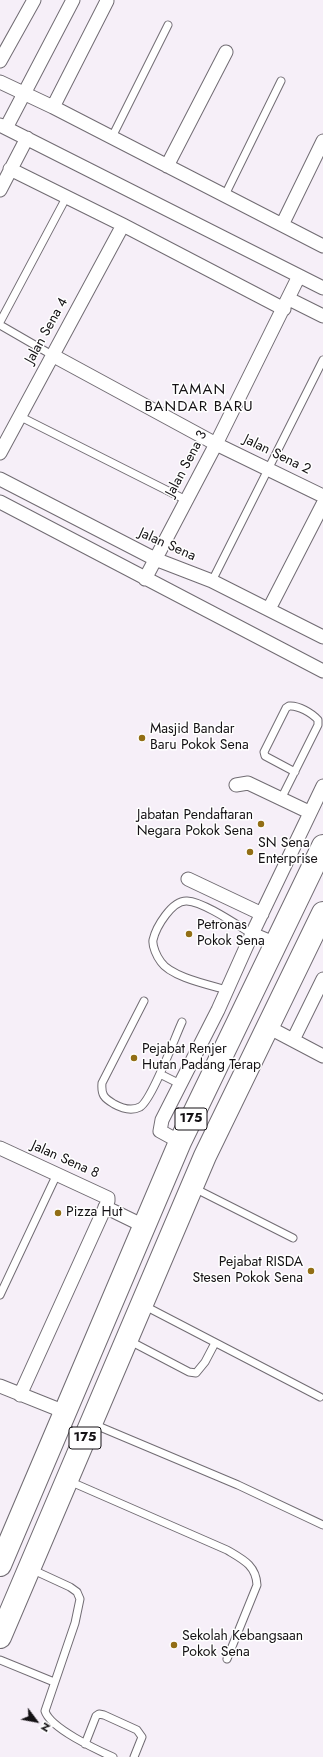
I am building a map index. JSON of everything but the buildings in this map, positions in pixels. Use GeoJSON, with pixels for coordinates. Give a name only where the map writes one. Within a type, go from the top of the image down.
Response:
{"type":"FeatureCollection","features":[{"type":"Feature","properties":{"kind":"highway","name":"175"},"geometry":{"type":"LineString","coordinates":[[0,1565],[7,1540],[65,1412],[180,1142],[250,1000],[323,846]]}},
{"type":"Feature","properties":{"kind":"highway","name":"175"},"geometry":{"type":"LineString","coordinates":[[0,1637],[205,1156],[323,913]]}},
{"type":"Feature","properties":{"kind":"street"},"geometry":{"type":"LineString","coordinates":[[0,61],[34,0]]}},
{"type":"Feature","properties":{"kind":"street"},"geometry":{"type":"LineString","coordinates":[[73,0],[25,93],[3,126],[323,288]]}},
{"type":"Feature","properties":{"kind":"street"},"geometry":{"type":"LineString","coordinates":[[53,107],[107,1]]}},
{"type":"Feature","properties":{"kind":"street"},"geometry":{"type":"LineString","coordinates":[[167,166],[226,52]]}},
{"type":"Feature","properties":{"kind":"street"},"geometry":{"type":"LineString","coordinates":[[0,82],[53,107],[323,246]]}},
{"type":"Feature","properties":{"kind":"street"},"geometry":{"type":"LineString","coordinates":[[0,190],[27,138]]}},
{"type":"Feature","properties":{"kind":"street"},"geometry":{"type":"LineString","coordinates":[[282,225],[323,141]]}},
{"type":"Feature","properties":{"kind":"street"},"geometry":{"type":"LineString","coordinates":[[10,169],[287,304],[323,316]]}},
{"type":"Feature","properties":{"kind":"street","name":"Jalan Sena 4"},"geometry":{"type":"LineString","coordinates":[[0,453],[123,225]]}},
{"type":"Feature","properties":{"kind":"street","name":"Jalan Sena 3"},"geometry":{"type":"LineString","coordinates":[[145,579],[216,444],[287,304],[299,276]]}},
{"type":"Feature","properties":{"kind":"street","name":"Jalan Sena 2"},"geometry":{"type":"LineString","coordinates":[[52,355],[216,444],[323,496]]}},
{"type":"Feature","properties":{"kind":"street","name":"Jalan Sena"},"geometry":{"type":"LineString","coordinates":[[0,479],[155,559],[212,580],[323,636]]}},
{"type":"Feature","properties":{"kind":"street"},"geometry":{"type":"LineString","coordinates":[[0,502],[323,671]]}},
{"type":"Feature","properties":{"kind":"street"},"geometry":{"type":"LineString","coordinates":[[269,609],[323,504]]}},
{"type":"Feature","properties":{"kind":"street"},"geometry":{"type":"LineString","coordinates":[[236,785],[248,783],[310,812]]}},
{"type":"Feature","properties":{"kind":"street"},"geometry":{"type":"LineString","coordinates":[[180,1142],[160,1131],[160,1126],[227,990],[252,934],[323,786]]}},
{"type":"Feature","properties":{"kind":"street"},"geometry":{"type":"LineString","coordinates":[[188,879],[262,914]]}},
{"type":"Feature","properties":{"kind":"street"},"geometry":{"type":"LineString","coordinates":[[252,934],[276,944]]}},
{"type":"Feature","properties":{"kind":"street"},"geometry":{"type":"LineString","coordinates":[[293,1040],[323,979]]}},
{"type":"Feature","properties":{"kind":"street"},"geometry":{"type":"LineString","coordinates":[[227,990],[250,1000]]}},
{"type":"Feature","properties":{"kind":"street"},"geometry":{"type":"LineString","coordinates":[[268,1027],[323,1056]]}},
{"type":"Feature","properties":{"kind":"street","name":"Jalan Sena 8"},"geometry":{"type":"LineString","coordinates":[[0,1149],[105,1196],[108,1201],[105,1207]]}},
{"type":"Feature","properties":{"kind":"street"},"geometry":{"type":"LineString","coordinates":[[20,1395],[105,1207],[144,1226]]}},
{"type":"Feature","properties":{"kind":"street"},"geometry":{"type":"LineString","coordinates":[[0,1386],[65,1412]]}},
{"type":"Feature","properties":{"kind":"lane"},"geometry":{"type":"LineString","coordinates":[[112,137],[168,25]]}},
{"type":"Feature","properties":{"kind":"lane"},"geometry":{"type":"LineString","coordinates":[[225,195],[281,80]]}},
{"type":"Feature","properties":{"kind":"lane"},"geometry":{"type":"LineString","coordinates":[[52,355],[0,324],[66,196]]}},
{"type":"Feature","properties":{"kind":"lane"},"geometry":{"type":"LineString","coordinates":[[212,580],[323,360]]}},
{"type":"Feature","properties":{"kind":"lane"},"geometry":{"type":"LineString","coordinates":[[19,416],[186,500]]}},
{"type":"Feature","properties":{"kind":"lane"},"geometry":{"type":"LineString","coordinates":[[281,799],[295,772],[318,725],[318,720],[297,707],[289,706],[286,708],[264,752],[265,756],[295,772]]}},
{"type":"Feature","properties":{"kind":"lane"},"geometry":{"type":"LineString","coordinates":[[227,990],[193,980],[170,970],[161,963],[155,951],[153,941],[162,919],[177,903],[186,900],[198,903],[252,934]]}},
{"type":"Feature","properties":{"kind":"lane"},"geometry":{"type":"LineString","coordinates":[[144,1000],[102,1083],[101,1093],[105,1098],[116,1105],[125,1109],[133,1109],[142,1106],[147,1100],[160,1074],[182,1022]]}},
{"type":"Feature","properties":{"kind":"lane"},"geometry":{"type":"LineString","coordinates":[[160,1074],[180,1084]]}},
{"type":"Feature","properties":{"kind":"lane"},"geometry":{"type":"LineString","coordinates":[[0,1295],[57,1174]]}},
{"type":"Feature","properties":{"kind":"lane"},"geometry":{"type":"LineString","coordinates":[[192,1187],[293,1238]]}},
{"type":"Feature","properties":{"kind":"lane"},"geometry":{"type":"LineString","coordinates":[[141,1304],[320,1397]]}},
{"type":"Feature","properties":{"kind":"lane"},"geometry":{"type":"LineString","coordinates":[[126,1339],[189,1372],[196,1373],[205,1362],[215,1343]]}},
{"type":"Feature","properties":{"kind":"lane"},"geometry":{"type":"LineString","coordinates":[[91,1423],[238,1485],[323,1525]]}},
{"type":"Feature","properties":{"kind":"lane"},"geometry":{"type":"LineString","coordinates":[[67,1480],[226,1550],[241,1558],[252,1567],[256,1576],[257,1585],[228,1659]]}},
{"type":"Feature","properties":{"kind":"lane"},"geometry":{"type":"LineString","coordinates":[[29,1568],[70,1587],[77,1592],[80,1600],[75,1623],[45,1712],[46,1716],[56,1725],[85,1744],[113,1757]]}},
{"type":"Feature","properties":{"kind":"lane"},"geometry":{"type":"LineString","coordinates":[[0,1660],[54,1682]]}},
{"type":"Feature","properties":{"kind":"lane"},"geometry":{"type":"LineString","coordinates":[[85,1744],[96,1716],[99,1714],[104,1715],[137,1730],[140,1733],[142,1737],[134,1757]]}},
{"type":"Feature","properties":{"kind":"place","name":"Masjid Bandar Baru Pokok Sena"},"geometry":{"type":"Point","coordinates":[142,738]}},
{"type":"Feature","properties":{"kind":"place","name":"Jabatan Pendaftaran Negara Pokok Sena"},"geometry":{"type":"Point","coordinates":[261,824]}},
{"type":"Feature","properties":{"kind":"place","name":"SN Sena Enterprise"},"geometry":{"type":"Point","coordinates":[250,852]}},
{"type":"Feature","properties":{"kind":"place","name":"Petronas Pokok Sena"},"geometry":{"type":"Point","coordinates":[189,934]}},
{"type":"Feature","properties":{"kind":"place","name":"Pejabat Renjer Hutan Padang Terap"},"geometry":{"type":"Point","coordinates":[134,1058]}},
{"type":"Feature","properties":{"kind":"place","name":"Pizza Hut"},"geometry":{"type":"Point","coordinates":[58,1213]}},
{"type":"Feature","properties":{"kind":"place","name":"Pejabat RISDA Stesen Pokok Sena"},"geometry":{"type":"Point","coordinates":[311,1271]}},
{"type":"Feature","properties":{"kind":"place","name":"Sekolah Kebangsaan Pokok Sena"},"geometry":{"type":"Point","coordinates":[174,1645]}},
{"type":"Feature","properties":{"kind":"district","name":"TAMAN BANDAR BARU"},"geometry":{"type":"Point","coordinates":[199,398]}}]}
